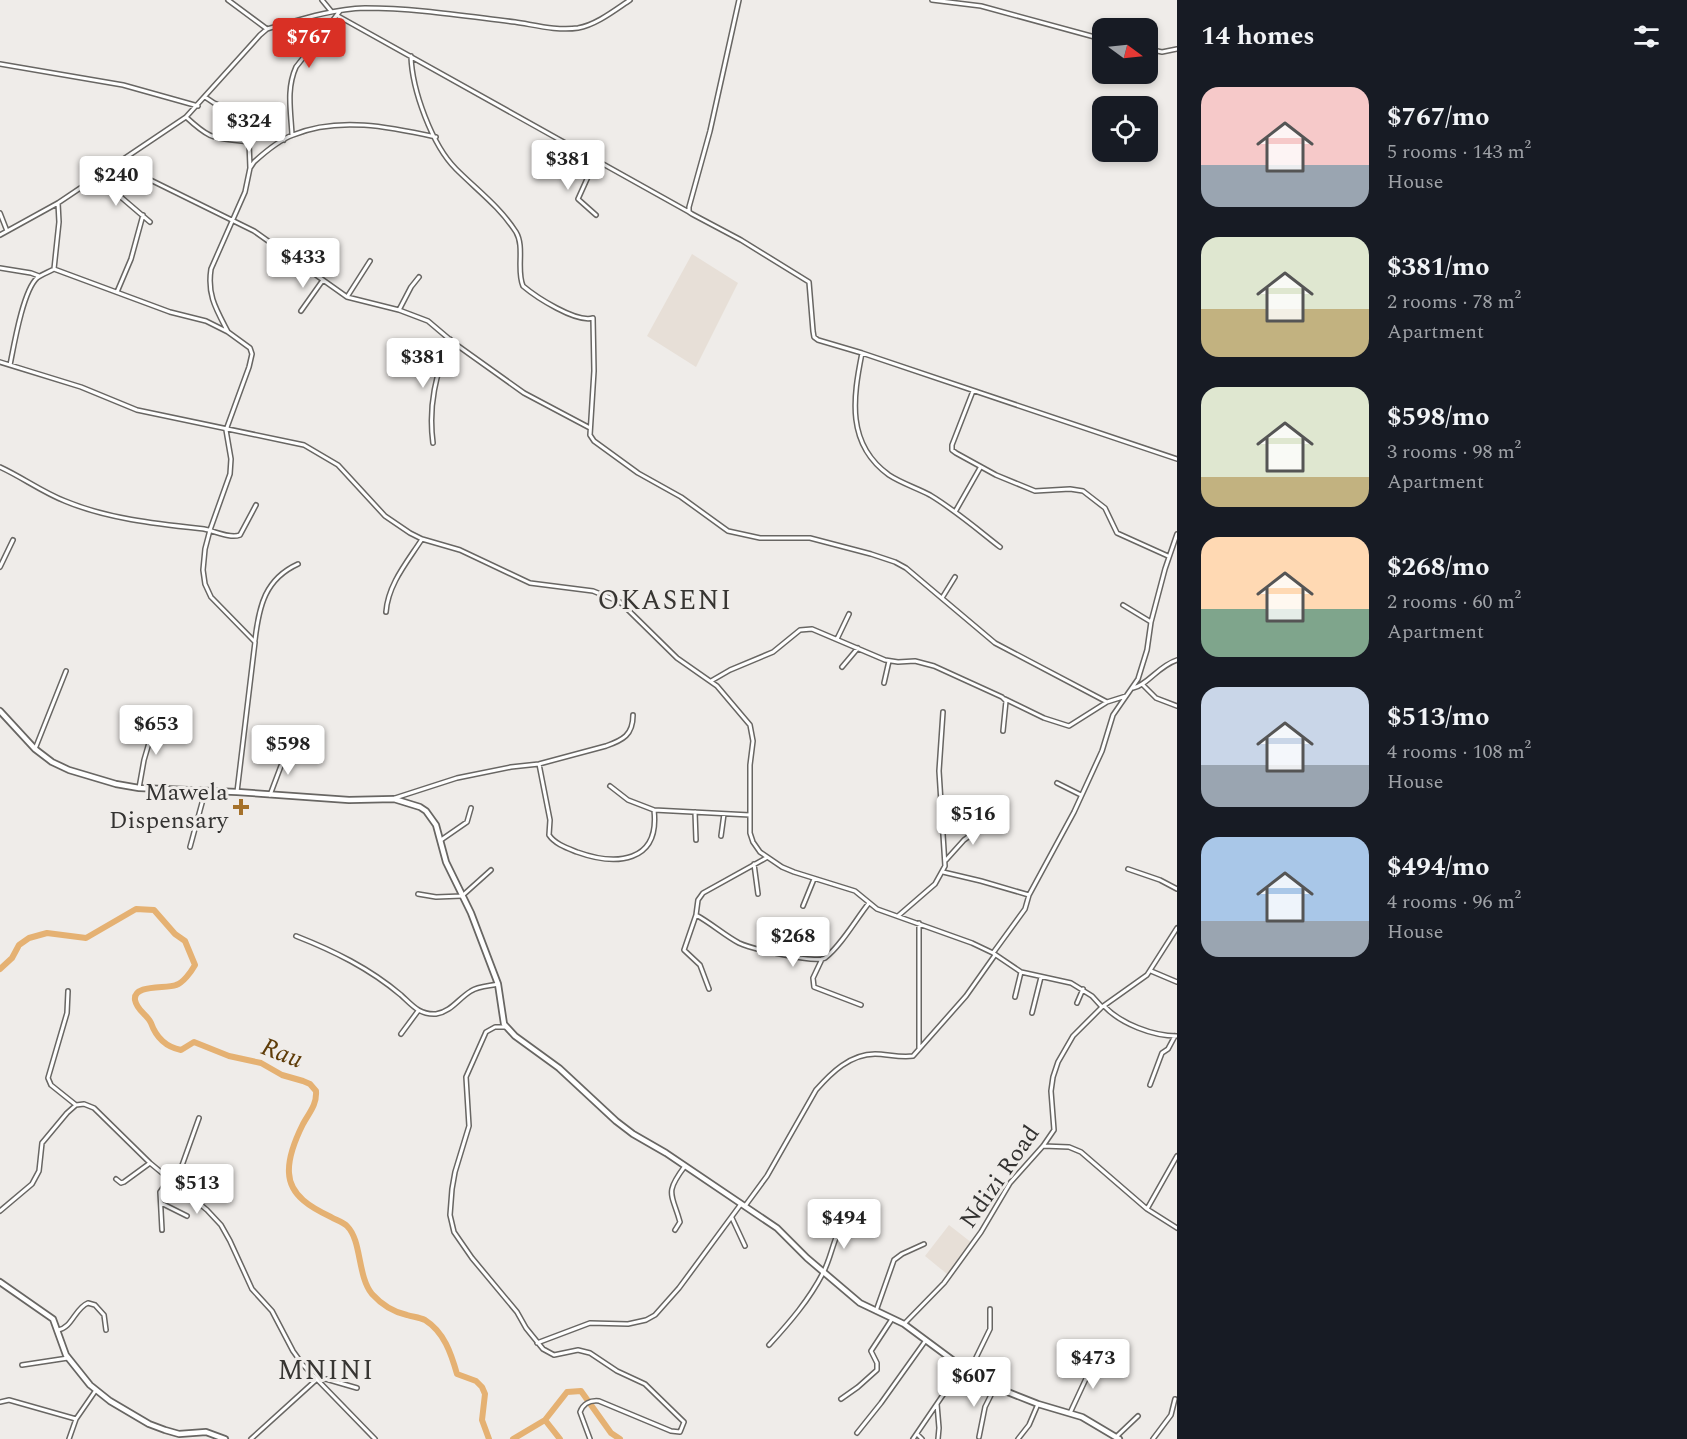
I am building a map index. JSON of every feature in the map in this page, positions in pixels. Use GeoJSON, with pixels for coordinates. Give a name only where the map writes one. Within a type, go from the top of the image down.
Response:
{"type":"FeatureCollection","features":[{"type":"Feature","properties":{"kind":"street"},"geometry":{"type":"LineString","coordinates":[[228,0],[267,29]]}},
{"type":"Feature","properties":{"kind":"street"},"geometry":{"type":"LineString","coordinates":[[322,0],[331,11]]}},
{"type":"Feature","properties":{"kind":"street"},"geometry":{"type":"LineString","coordinates":[[0,235],[58,203],[186,117],[267,29],[331,11],[363,8],[395,9],[561,28],[579,28],[630,0]]}},
{"type":"Feature","properties":{"kind":"street"},"geometry":{"type":"LineString","coordinates":[[689,212],[710,131],[739,0]]}},
{"type":"Feature","properties":{"kind":"street"},"geometry":{"type":"LineString","coordinates":[[932,0],[981,6],[1092,36]]}},
{"type":"Feature","properties":{"kind":"street"},"geometry":{"type":"LineString","coordinates":[[292,135],[289,92],[292,76],[340,11]]}},
{"type":"Feature","properties":{"kind":"street"},"geometry":{"type":"LineString","coordinates":[[338,16],[762,252],[809,282],[814,338],[1177,459]]}},
{"type":"Feature","properties":{"kind":"street"},"geometry":{"type":"LineString","coordinates":[[1158,51],[1177,50]]}},
{"type":"Feature","properties":{"kind":"street"},"geometry":{"type":"LineString","coordinates":[[411,56],[412,74],[418,99],[452,165],[492,202],[517,234],[522,286],[573,316],[593,318],[594,371],[590,435],[594,441],[638,473],[681,497],[728,531],[760,538],[810,538],[884,557],[906,568],[995,643],[1107,702]]}},
{"type":"Feature","properties":{"kind":"street"},"geometry":{"type":"LineString","coordinates":[[0,64],[123,85],[198,106]]}},
{"type":"Feature","properties":{"kind":"street"},"geometry":{"type":"LineString","coordinates":[[206,97],[214,104],[235,112],[284,140]]}},
{"type":"Feature","properties":{"kind":"street"},"geometry":{"type":"LineString","coordinates":[[186,117],[204,133],[215,139],[249,142],[250,168],[245,192],[211,268],[209,282],[214,305],[228,332]]}},
{"type":"Feature","properties":{"kind":"street"},"geometry":{"type":"LineString","coordinates":[[250,168],[261,156],[292,135],[323,127],[355,124],[392,128],[436,137]]}},
{"type":"Feature","properties":{"kind":"street"},"geometry":{"type":"LineString","coordinates":[[596,159],[578,198],[596,215]]}},
{"type":"Feature","properties":{"kind":"street"},"geometry":{"type":"LineString","coordinates":[[117,164],[268,240],[347,297],[399,310],[434,324],[450,339],[524,393],[590,428]]}},
{"type":"Feature","properties":{"kind":"street"},"geometry":{"type":"LineString","coordinates":[[99,175],[150,222]]}},
{"type":"Feature","properties":{"kind":"street"},"geometry":{"type":"LineString","coordinates":[[54,269],[59,222],[58,203]]}},
{"type":"Feature","properties":{"kind":"street"},"geometry":{"type":"LineString","coordinates":[[0,213],[7,231]]}},
{"type":"Feature","properties":{"kind":"street"},"geometry":{"type":"LineString","coordinates":[[117,292],[131,259],[143,215]]}},
{"type":"Feature","properties":{"kind":"street"},"geometry":{"type":"LineString","coordinates":[[347,297],[370,261]]}},
{"type":"Feature","properties":{"kind":"street"},"geometry":{"type":"LineString","coordinates":[[0,268],[39,276]]}},
{"type":"Feature","properties":{"kind":"street"},"geometry":{"type":"LineString","coordinates":[[10,365],[27,297],[39,276],[54,269],[170,312],[196,317],[228,332],[250,348],[252,354],[249,367],[226,430],[231,459],[230,474],[210,530],[204,559],[205,584],[211,597],[255,642]]}},
{"type":"Feature","properties":{"kind":"street"},"geometry":{"type":"LineString","coordinates":[[399,310],[419,277]]}},
{"type":"Feature","properties":{"kind":"street"},"geometry":{"type":"LineString","coordinates":[[301,311],[323,280]]}},
{"type":"Feature","properties":{"kind":"street"},"geometry":{"type":"LineString","coordinates":[[434,443],[432,394],[450,339]]}},
{"type":"Feature","properties":{"kind":"street"},"geometry":{"type":"LineString","coordinates":[[862,353],[858,372],[856,425],[861,441],[868,452],[888,474],[918,488],[955,512],[1000,547]]}},
{"type":"Feature","properties":{"kind":"street"},"geometry":{"type":"LineString","coordinates":[[0,362],[81,387],[136,410],[183,418],[310,448],[346,472],[385,516],[423,539],[460,550],[530,583],[593,591],[620,602],[665,648],[711,681],[750,725],[752,733],[751,838],[766,858],[794,873],[855,891],[877,909],[919,922],[972,943],[1021,972],[1071,983],[1083,989],[1116,1016],[1158,1035],[1176,1036],[1168,1049],[1162,1053],[1150,1085]]}},
{"type":"Feature","properties":{"kind":"street"},"geometry":{"type":"LineString","coordinates":[[973,391],[955,435],[952,450],[980,468],[1035,491],[1071,489],[1083,491],[1103,505],[1117,533],[1168,556]]}},
{"type":"Feature","properties":{"kind":"street"},"geometry":{"type":"LineString","coordinates":[[0,466],[50,494],[78,506],[131,519],[237,536],[256,505]]}},
{"type":"Feature","properties":{"kind":"street"},"geometry":{"type":"LineString","coordinates":[[955,512],[980,468]]}},
{"type":"Feature","properties":{"kind":"street"},"geometry":{"type":"LineString","coordinates":[[537,1343],[590,1323],[628,1324],[646,1320],[655,1314],[679,1288],[767,1176],[816,1090],[825,1080],[842,1066],[863,1055],[913,1056],[966,996],[1025,909],[1029,895],[1102,751],[1113,715],[1131,689],[1142,667],[1168,556],[1177,534]]}},
{"type":"Feature","properties":{"kind":"street"},"geometry":{"type":"LineString","coordinates":[[386,612],[393,586],[423,539]]}},
{"type":"Feature","properties":{"kind":"street"},"geometry":{"type":"LineString","coordinates":[[0,567],[13,540]]}},
{"type":"Feature","properties":{"kind":"street"},"geometry":{"type":"LineString","coordinates":[[237,792],[257,623],[266,594],[279,575],[298,564]]}},
{"type":"Feature","properties":{"kind":"street"},"geometry":{"type":"LineString","coordinates":[[942,598],[955,577]]}},
{"type":"Feature","properties":{"kind":"street"},"geometry":{"type":"LineString","coordinates":[[1123,605],[1151,622]]}},
{"type":"Feature","properties":{"kind":"street"},"geometry":{"type":"LineString","coordinates":[[837,639],[849,614]]}},
{"type":"Feature","properties":{"kind":"street"},"geometry":{"type":"LineString","coordinates":[[711,681],[730,670],[773,652],[796,632],[805,628],[822,632],[889,661],[915,661],[934,666],[1044,718],[1069,726],[1107,702],[1126,696]]}},
{"type":"Feature","properties":{"kind":"street"},"geometry":{"type":"LineString","coordinates":[[842,667],[858,648]]}},
{"type":"Feature","properties":{"kind":"street"},"geometry":{"type":"LineString","coordinates":[[1131,689],[1143,685],[1155,672],[1177,660]]}},
{"type":"Feature","properties":{"kind":"street"},"geometry":{"type":"LineString","coordinates":[[884,683],[889,661]]}},
{"type":"Feature","properties":{"kind":"street"},"geometry":{"type":"LineString","coordinates":[[35,749],[66,671]]}},
{"type":"Feature","properties":{"kind":"street"},"geometry":{"type":"LineString","coordinates":[[1143,685],[1152,695],[1177,706]]}},
{"type":"Feature","properties":{"kind":"street"},"geometry":{"type":"LineString","coordinates":[[1002,731],[1006,706],[1004,698]]}},
{"type":"Feature","properties":{"kind":"street"},"geometry":{"type":"LineString","coordinates":[[0,711],[35,749],[52,762],[99,780],[139,789],[237,792],[349,800],[394,799],[410,803],[426,812],[436,825],[446,862],[471,913],[498,984],[506,1027],[515,1036],[559,1068],[633,1134],[777,1228],[807,1258],[860,1303],[904,1324],[969,1372],[995,1387],[1038,1404],[1070,1413],[1099,1426],[1118,1438],[1138,1416]]}},
{"type":"Feature","properties":{"kind":"street"},"geometry":{"type":"LineString","coordinates":[[898,916],[935,885],[943,872],[946,860],[939,771],[943,712]]}},
{"type":"Feature","properties":{"kind":"street"},"geometry":{"type":"LineString","coordinates":[[394,799],[457,778],[539,764],[616,742],[632,729],[633,715]]}},
{"type":"Feature","properties":{"kind":"street"},"geometry":{"type":"LineString","coordinates":[[139,789],[144,760],[156,719]]}},
{"type":"Feature","properties":{"kind":"street"},"geometry":{"type":"LineString","coordinates":[[270,795],[287,750]]}},
{"type":"Feature","properties":{"kind":"street"},"geometry":{"type":"LineString","coordinates":[[539,764],[550,820],[549,835],[556,842],[572,850],[610,860],[632,858],[639,854],[651,839],[654,810]]}},
{"type":"Feature","properties":{"kind":"street"},"geometry":{"type":"LineString","coordinates":[[1058,783],[1081,795]]}},
{"type":"Feature","properties":{"kind":"street"},"geometry":{"type":"LineString","coordinates":[[610,786],[628,800],[654,810],[750,815]]}},
{"type":"Feature","properties":{"kind":"street"},"geometry":{"type":"LineString","coordinates":[[190,847],[205,792]]}},
{"type":"Feature","properties":{"kind":"street"},"geometry":{"type":"LineString","coordinates":[[441,840],[466,822],[471,808]]}},
{"type":"Feature","properties":{"kind":"street"},"geometry":{"type":"LineString","coordinates":[[695,812],[696,840]]}},
{"type":"Feature","properties":{"kind":"street"},"geometry":{"type":"LineString","coordinates":[[721,836],[724,814]]}},
{"type":"Feature","properties":{"kind":"street"},"geometry":{"type":"LineString","coordinates":[[946,860],[964,840],[990,821]]}},
{"type":"Feature","properties":{"kind":"street"},"geometry":{"type":"LineString","coordinates":[[708,989],[700,965],[684,951],[696,915],[698,900],[703,893],[766,858]]}},
{"type":"Feature","properties":{"kind":"street"},"geometry":{"type":"LineString","coordinates":[[754,864],[758,894]]}},
{"type":"Feature","properties":{"kind":"street"},"geometry":{"type":"LineString","coordinates":[[1128,869],[1160,880],[1177,889]]}},
{"type":"Feature","properties":{"kind":"street"},"geometry":{"type":"LineString","coordinates":[[418,894],[436,897],[462,896],[491,870]]}},
{"type":"Feature","properties":{"kind":"street"},"geometry":{"type":"LineString","coordinates":[[943,872],[981,880],[1029,895]]}},
{"type":"Feature","properties":{"kind":"street"},"geometry":{"type":"LineString","coordinates":[[803,906],[814,879]]}},
{"type":"Feature","properties":{"kind":"street"},"geometry":{"type":"LineString","coordinates":[[861,1005],[814,987],[813,978],[822,959],[839,942],[869,903]]}},
{"type":"Feature","properties":{"kind":"street"},"geometry":{"type":"LineString","coordinates":[[696,915],[744,945],[803,959],[822,959]]}},
{"type":"Feature","properties":{"kind":"street"},"geometry":{"type":"LineString","coordinates":[[919,922],[919,1050]]}},
{"type":"Feature","properties":{"kind":"street","name":"Ndizi Road"},"geometry":{"type":"LineString","coordinates":[[904,1324],[944,1283],[981,1232],[1010,1183],[1054,1130],[1051,1091],[1053,1077],[1058,1062],[1073,1036],[1103,1006],[1151,971],[1177,928]]}},
{"type":"Feature","properties":{"kind":"street"},"geometry":{"type":"LineString","coordinates":[[296,936],[344,956],[368,970],[388,984],[418,1011],[436,1014],[442,1012],[472,990],[498,984]]}},
{"type":"Feature","properties":{"kind":"street"},"geometry":{"type":"LineString","coordinates":[[1151,971],[1177,982]]}},
{"type":"Feature","properties":{"kind":"street"},"geometry":{"type":"LineString","coordinates":[[1015,997],[1021,972]]}},
{"type":"Feature","properties":{"kind":"street"},"geometry":{"type":"LineString","coordinates":[[1032,1013],[1041,977]]}},
{"type":"Feature","properties":{"kind":"street"},"geometry":{"type":"LineString","coordinates":[[1077,1003],[1083,989]]}},
{"type":"Feature","properties":{"kind":"street"},"geometry":{"type":"LineString","coordinates":[[68,991],[67,1013],[48,1078],[51,1085],[76,1105]]}},
{"type":"Feature","properties":{"kind":"street"},"geometry":{"type":"LineString","coordinates":[[401,1034],[418,1011]]}},
{"type":"Feature","properties":{"kind":"street"},"geometry":{"type":"LineString","coordinates":[[506,1027],[495,1027],[486,1032],[466,1077],[469,1126],[454,1172],[450,1215],[454,1232],[460,1243],[511,1303],[537,1343],[550,1354],[578,1350],[590,1353],[617,1371],[645,1384],[684,1422],[680,1432],[671,1431],[599,1401],[591,1401],[580,1412],[590,1439]]}},
{"type":"Feature","properties":{"kind":"street"},"geometry":{"type":"LineString","coordinates":[[0,1211],[32,1184],[39,1172],[42,1143],[76,1105],[84,1104],[94,1108],[150,1163],[207,1210],[221,1225],[252,1289],[272,1311],[293,1351],[316,1380],[375,1439]]}},
{"type":"Feature","properties":{"kind":"street"},"geometry":{"type":"LineString","coordinates":[[176,1185],[199,1118]]}},
{"type":"Feature","properties":{"kind":"street"},"geometry":{"type":"LineString","coordinates":[[1043,1146],[1069,1147],[1081,1152],[1147,1209],[1177,1228]]}},
{"type":"Feature","properties":{"kind":"street"},"geometry":{"type":"LineString","coordinates":[[1147,1209],[1177,1156]]}},
{"type":"Feature","properties":{"kind":"street"},"geometry":{"type":"LineString","coordinates":[[116,1179],[121,1183],[124,1182],[150,1163]]}},
{"type":"Feature","properties":{"kind":"street"},"geometry":{"type":"LineString","coordinates":[[675,1230],[680,1222],[670,1194],[685,1166]]}},
{"type":"Feature","properties":{"kind":"street"},"geometry":{"type":"LineString","coordinates":[[162,1230],[161,1188],[169,1179]]}},
{"type":"Feature","properties":{"kind":"street"},"geometry":{"type":"LineString","coordinates":[[161,1203],[187,1216]]}},
{"type":"Feature","properties":{"kind":"street"},"geometry":{"type":"LineString","coordinates":[[732,1218],[745,1246]]}},
{"type":"Feature","properties":{"kind":"street"},"geometry":{"type":"LineString","coordinates":[[769,1345],[800,1311],[824,1272],[838,1233],[857,1224]]}},
{"type":"Feature","properties":{"kind":"street"},"geometry":{"type":"LineString","coordinates":[[876,1311],[894,1260],[924,1244]]}},
{"type":"Feature","properties":{"kind":"street"},"geometry":{"type":"LineString","coordinates":[[0,1282],[53,1319],[68,1358],[96,1390],[133,1415],[165,1430],[187,1434],[206,1432],[225,1439]]}},
{"type":"Feature","properties":{"kind":"street"},"geometry":{"type":"LineString","coordinates":[[58,1330],[66,1328],[80,1308],[88,1303],[94,1305],[104,1315],[106,1330]]}},
{"type":"Feature","properties":{"kind":"street"},"geometry":{"type":"LineString","coordinates":[[969,1372],[990,1329],[990,1310]]}},
{"type":"Feature","properties":{"kind":"street"},"geometry":{"type":"LineString","coordinates":[[841,1399],[877,1370],[877,1363],[871,1350],[892,1319]]}},
{"type":"Feature","properties":{"kind":"street"},"geometry":{"type":"LineString","coordinates":[[857,1433],[882,1403],[926,1341]]}},
{"type":"Feature","properties":{"kind":"street"},"geometry":{"type":"LineString","coordinates":[[22,1365],[68,1358]]}},
{"type":"Feature","properties":{"kind":"street"},"geometry":{"type":"LineString","coordinates":[[1070,1413],[1091,1368],[1111,1361]]}},
{"type":"Feature","properties":{"kind":"street"},"geometry":{"type":"LineString","coordinates":[[914,1439],[962,1367]]}},
{"type":"Feature","properties":{"kind":"street"},"geometry":{"type":"LineString","coordinates":[[251,1439],[316,1380],[326,1379],[357,1388]]}},
{"type":"Feature","properties":{"kind":"street"},"geometry":{"type":"LineString","coordinates":[[979,1437],[985,1407],[995,1387]]}},
{"type":"Feature","properties":{"kind":"street"},"geometry":{"type":"LineString","coordinates":[[69,1439],[76,1419],[96,1390]]}},
{"type":"Feature","properties":{"kind":"street"},"geometry":{"type":"LineString","coordinates":[[1153,1439],[1171,1415],[1175,1399]]}},
{"type":"Feature","properties":{"kind":"street"},"geometry":{"type":"LineString","coordinates":[[0,1402],[9,1400],[76,1419]]}},
{"type":"Feature","properties":{"kind":"street"},"geometry":{"type":"LineString","coordinates":[[937,1404],[938,1439]]}},
{"type":"Feature","properties":{"kind":"street"},"geometry":{"type":"LineString","coordinates":[[1018,1439],[1029,1425],[1038,1404]]}},
{"type":"Feature","properties":{"kind":"street"},"geometry":{"type":"LineString","coordinates":[[917,1434],[922,1439]]}},
{"type":"Feature","properties":{"kind":"shaded area"},"geometry":{"type":"Polygon","coordinates":[[[692,254],[738,283],[696,367],[647,336],[692,254]]]}},
{"type":"Feature","properties":{"kind":"shaded area"},"geometry":{"type":"Polygon","coordinates":[[[949,1225],[972,1243],[947,1274],[925,1256],[949,1225]]]}},
{"type":"Feature","properties":{"kind":"waterway","name":"Rau"},"geometry":{"type":"LineString","coordinates":[[0,969],[12,958],[19,945],[29,938],[47,933],[86,938],[136,909],[154,910],[175,934],[185,941],[195,965],[179,984],[139,991],[135,1000],[138,1007],[166,1044],[181,1050],[194,1042],[229,1056],[261,1063],[282,1075],[310,1084],[316,1091],[314,1105],[300,1130],[291,1155],[289,1173],[293,1188],[303,1200],[341,1222],[352,1232],[364,1277],[372,1294],[392,1310],[423,1319],[432,1325],[446,1344],[457,1374],[476,1381],[482,1387],[485,1394],[482,1420],[489,1439]]}},
{"type":"Feature","properties":{"kind":"waterway","name":"Rau"},"geometry":{"type":"LineString","coordinates":[[513,1439],[545,1420],[567,1392],[581,1391],[611,1433],[620,1439]]}},
{"type":"Feature","properties":{"kind":"waterway"},"geometry":{"type":"LineString","coordinates":[[545,1420],[560,1439]]}},
{"type":"Feature","properties":{"kind":"place","name":"Mawela Dispensary"},"geometry":{"type":"Point","coordinates":[241,807]}},
{"type":"Feature","properties":{"kind":"district","name":"OKASENI"},"geometry":{"type":"Point","coordinates":[665,601]}},
{"type":"Feature","properties":{"kind":"district","name":"MNINI"},"geometry":{"type":"Point","coordinates":[326,1371]}}]}
